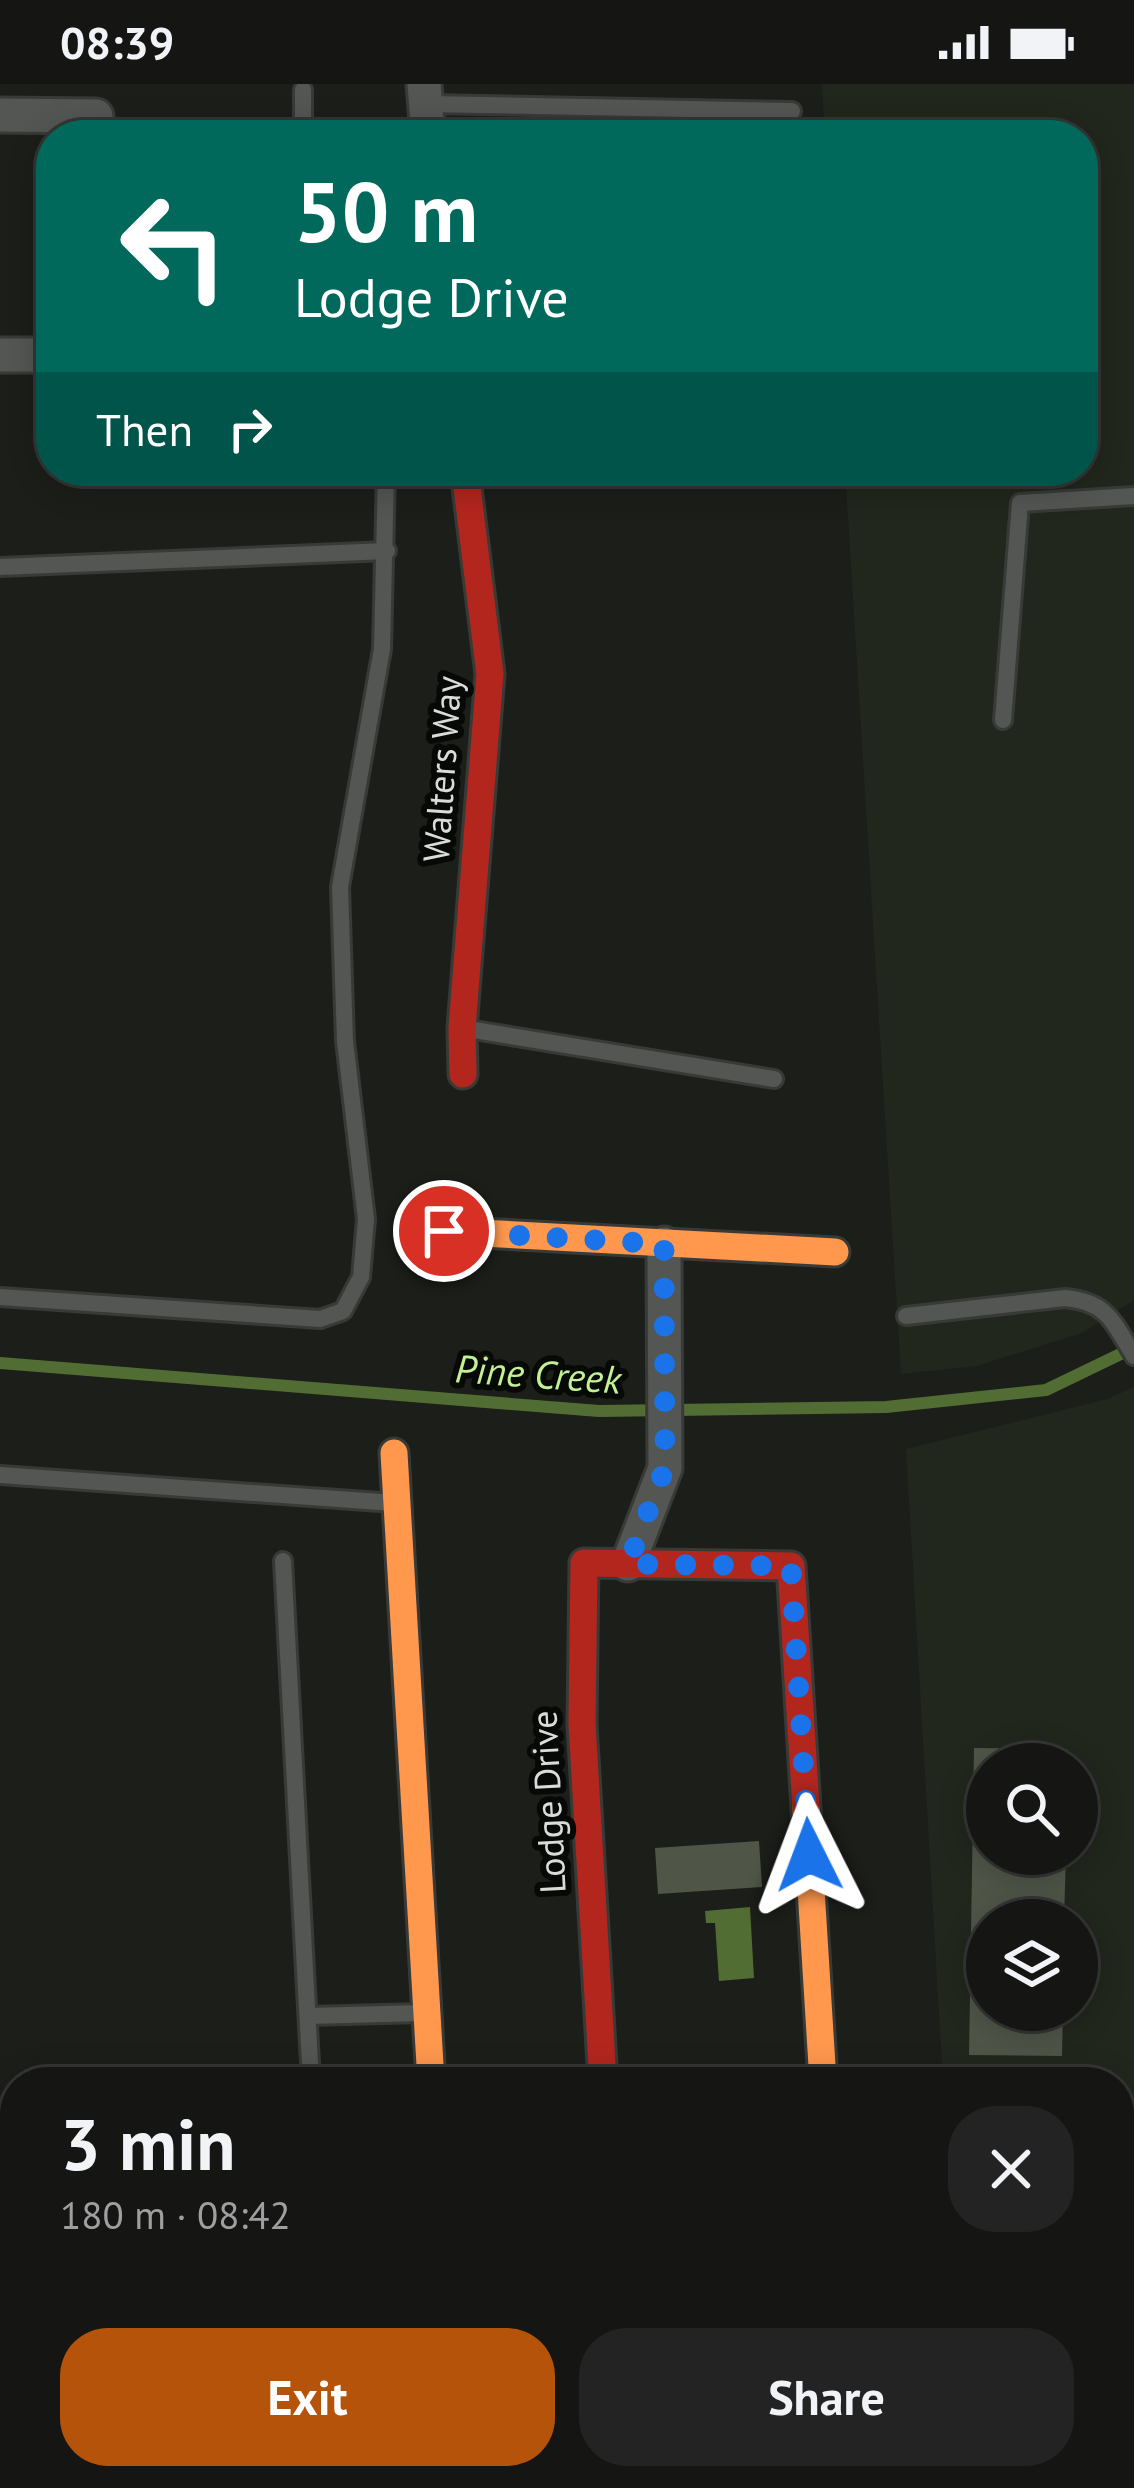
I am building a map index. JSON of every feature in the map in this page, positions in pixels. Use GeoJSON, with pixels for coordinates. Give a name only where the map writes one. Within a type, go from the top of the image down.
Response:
{"type":"FeatureCollection","features":[{"type":"Feature","properties":{"kind":"street"},"geometry":{"type":"LineString","coordinates":[[0,115],[96,116],[96,120]]}},
{"type":"Feature","properties":{"kind":"street"},"geometry":{"type":"LineString","coordinates":[[0,355],[36,355]]}},
{"type":"Feature","properties":{"kind":"street","name":"Walters Way"},"geometry":{"type":"LineString","coordinates":[[464,1074],[462,1028],[490,674],[467,486]]}},
{"type":"Feature","properties":{"kind":"street"},"geometry":{"type":"LineString","coordinates":[[444,1231],[835,1252]]}},
{"type":"Feature","properties":{"kind":"street"},"geometry":{"type":"LineString","coordinates":[[628,1564],[665,1468],[664,1244]]}},
{"type":"Feature","properties":{"kind":"street"},"geometry":{"type":"LineString","coordinates":[[394,1453],[430,2067]]}},
{"type":"Feature","properties":{"kind":"street","name":"Lodge Drive"},"geometry":{"type":"LineString","coordinates":[[602,2067],[582,1724],[584,1563],[791,1566],[822,2067]]}},
{"type":"Feature","properties":{"kind":"lane"},"geometry":{"type":"LineString","coordinates":[[303,90],[303,120]]}},
{"type":"Feature","properties":{"kind":"lane"},"geometry":{"type":"LineString","coordinates":[[426,108],[792,111]]}},
{"type":"Feature","properties":{"kind":"lane"},"geometry":{"type":"LineString","coordinates":[[0,1297],[320,1319],[343,1311],[361,1277],[366,1220],[345,1041],[340,887],[382,649],[386,486]]}},
{"type":"Feature","properties":{"kind":"lane"},"geometry":{"type":"LineString","coordinates":[[1003,719],[1020,503],[1134,496]]}},
{"type":"Feature","properties":{"kind":"lane"},"geometry":{"type":"LineString","coordinates":[[0,567],[387,551]]}},
{"type":"Feature","properties":{"kind":"lane"},"geometry":{"type":"LineString","coordinates":[[462,1028],[774,1079]]}},
{"type":"Feature","properties":{"kind":"lane"},"geometry":{"type":"LineString","coordinates":[[906,1316],[1065,1298],[1091,1300],[1108,1314],[1134,1356]]}},
{"type":"Feature","properties":{"kind":"lane"},"geometry":{"type":"LineString","coordinates":[[0,1475],[397,1503]]}},
{"type":"Feature","properties":{"kind":"lane"},"geometry":{"type":"LineString","coordinates":[[283,1561],[310,2067]]}},
{"type":"Feature","properties":{"kind":"lane"},"geometry":{"type":"LineString","coordinates":[[308,2016],[427,2013]]}},
{"type":"Feature","properties":{"kind":"shaded area"},"geometry":{"type":"Polygon","coordinates":[[[822,84],[1134,84],[1134,1300],[1082,1333],[977,1366],[901,1374],[846,486],[1098,486],[1098,120],[824,120],[822,84]]]}},
{"type":"Feature","properties":{"kind":"shaded area"},"geometry":{"type":"Polygon","coordinates":[[[1134,1387],[1134,2067],[942,2067],[906,1449],[1107,1399],[1134,1387]]]}},
{"type":"Feature","properties":{"kind":"shaded area"},"geometry":{"type":"Polygon","coordinates":[[[750,1907],[754,1978],[719,1981],[715,1923],[706,1923],[705,1911],[750,1907]]]}},
{"type":"Feature","properties":{"kind":"building"},"geometry":{"type":"Polygon","coordinates":[[[759,1841],[762,1887],[658,1894],[655,1848],[759,1841]]]}},
{"type":"Feature","properties":{"kind":"building"},"geometry":{"type":"Polygon","coordinates":[[[972,1875],[1065,1875],[1065,1899],[972,1899],[972,1875]]]}},
{"type":"Feature","properties":{"kind":"building"},"geometry":{"type":"Polygon","coordinates":[[[969,2031],[1063,2031],[1062,2056],[969,2055],[969,2031]]]}},
{"type":"Feature","properties":{"kind":"waterway","name":"Pine Creek"},"geometry":{"type":"LineString","coordinates":[[0,1363],[599,1411],[886,1407],[1046,1390],[1133,1348]]}},
{"type":"Feature","properties":{"kind":"traffic: slow"},"geometry":{"type":"LineString","coordinates":[[444,1231],[835,1252]]}},
{"type":"Feature","properties":{"kind":"traffic: slow"},"geometry":{"type":"LineString","coordinates":[[394,1453],[430,2067]]}},
{"type":"Feature","properties":{"kind":"traffic: slow"},"geometry":{"type":"LineString","coordinates":[[806,1808],[822,2067]]}},
{"type":"Feature","properties":{"kind":"traffic: jam"},"geometry":{"type":"LineString","coordinates":[[463,1074],[462,1028],[490,674],[467,486]]}},
{"type":"Feature","properties":{"kind":"traffic: jam"},"geometry":{"type":"LineString","coordinates":[[602,2067],[582,1724],[584,1563],[791,1566],[806,1808]]}},
{"type":"Feature","properties":{"kind":"route"},"geometry":{"type":"LineString","coordinates":[[444,1231],[664,1244],[665,1468],[628,1564],[791,1566],[809,1855]]}}]}
